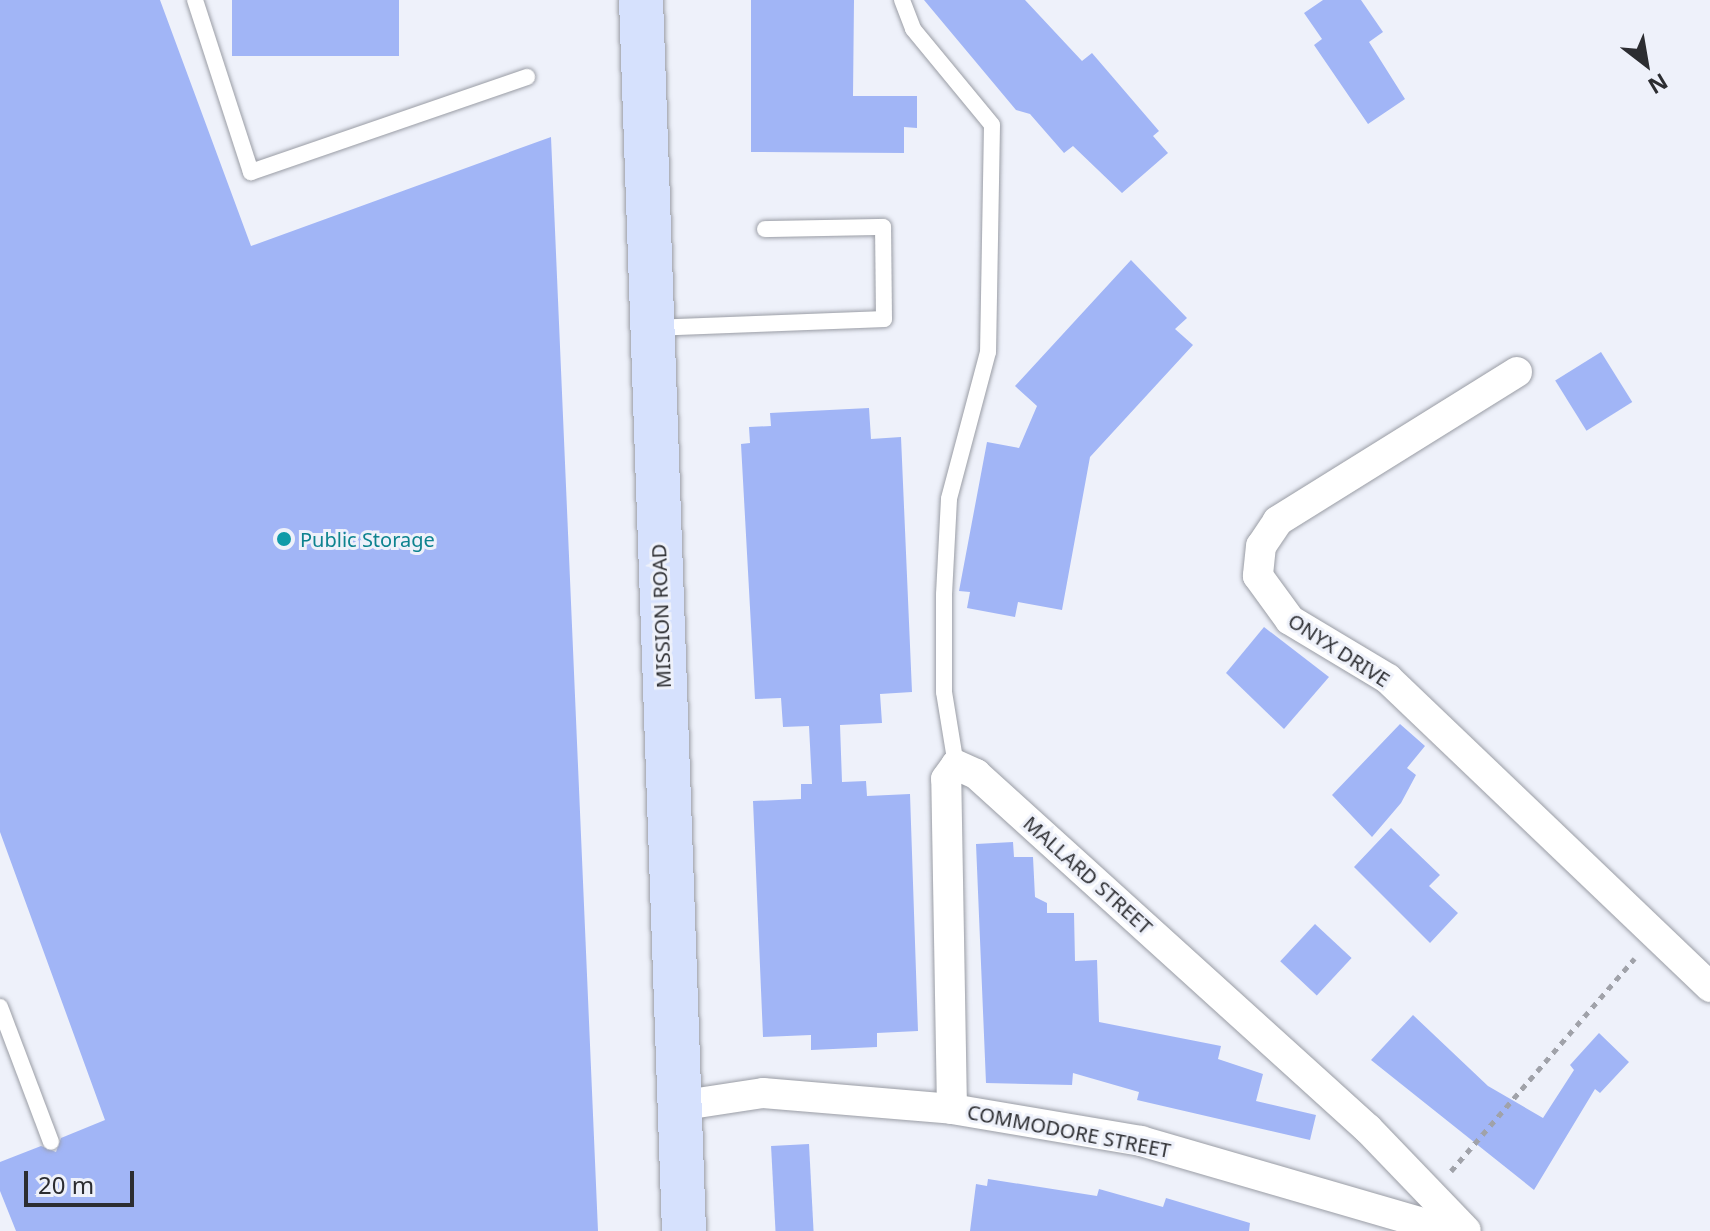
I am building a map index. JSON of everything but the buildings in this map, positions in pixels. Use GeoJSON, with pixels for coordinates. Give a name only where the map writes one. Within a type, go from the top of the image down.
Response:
{"type":"FeatureCollection","features":[{"type":"Feature","properties":{"kind":"main road","name":"MISSION ROAD"},"geometry":{"type":"LineString","coordinates":[[641,0],[684,1231]]}},
{"type":"Feature","properties":{"kind":"street","name":"ONYX DRIVE"},"geometry":{"type":"LineString","coordinates":[[1517,372],[1278,521],[1261,546],[1258,576],[1290,620],[1388,679],[1710,987]]}},
{"type":"Feature","properties":{"kind":"street"},"geometry":{"type":"LineString","coordinates":[[952,1109],[946,779],[956,765]]}},
{"type":"Feature","properties":{"kind":"street","name":"MALLARD STREET"},"geometry":{"type":"LineString","coordinates":[[956,765],[988,785],[1431,1194],[1466,1231]]}},
{"type":"Feature","properties":{"kind":"street","name":"COMMODORE STREET"},"geometry":{"type":"LineString","coordinates":[[678,1106],[763,1093],[952,1109],[1141,1141],[1451,1231]]}},
{"type":"Feature","properties":{"kind":"lane"},"geometry":{"type":"LineString","coordinates":[[195,0],[251,172],[527,77]]}},
{"type":"Feature","properties":{"kind":"lane"},"geometry":{"type":"LineString","coordinates":[[902,0],[913,29],[992,125],[988,352],[949,499],[944,595],[944,692],[956,765]]}},
{"type":"Feature","properties":{"kind":"lane"},"geometry":{"type":"LineString","coordinates":[[651,328],[884,319],[883,227],[765,229]]}},
{"type":"Feature","properties":{"kind":"lane"},"geometry":{"type":"LineString","coordinates":[[0,1007],[51,1142]]}},
{"type":"Feature","properties":{"kind":"path"},"geometry":{"type":"LineString","coordinates":[[1431,1194],[1657,933]]}},
{"type":"Feature","properties":{"kind":"place","name":"Public Storage"},"geometry":{"type":"Point","coordinates":[284,539]}}]}
